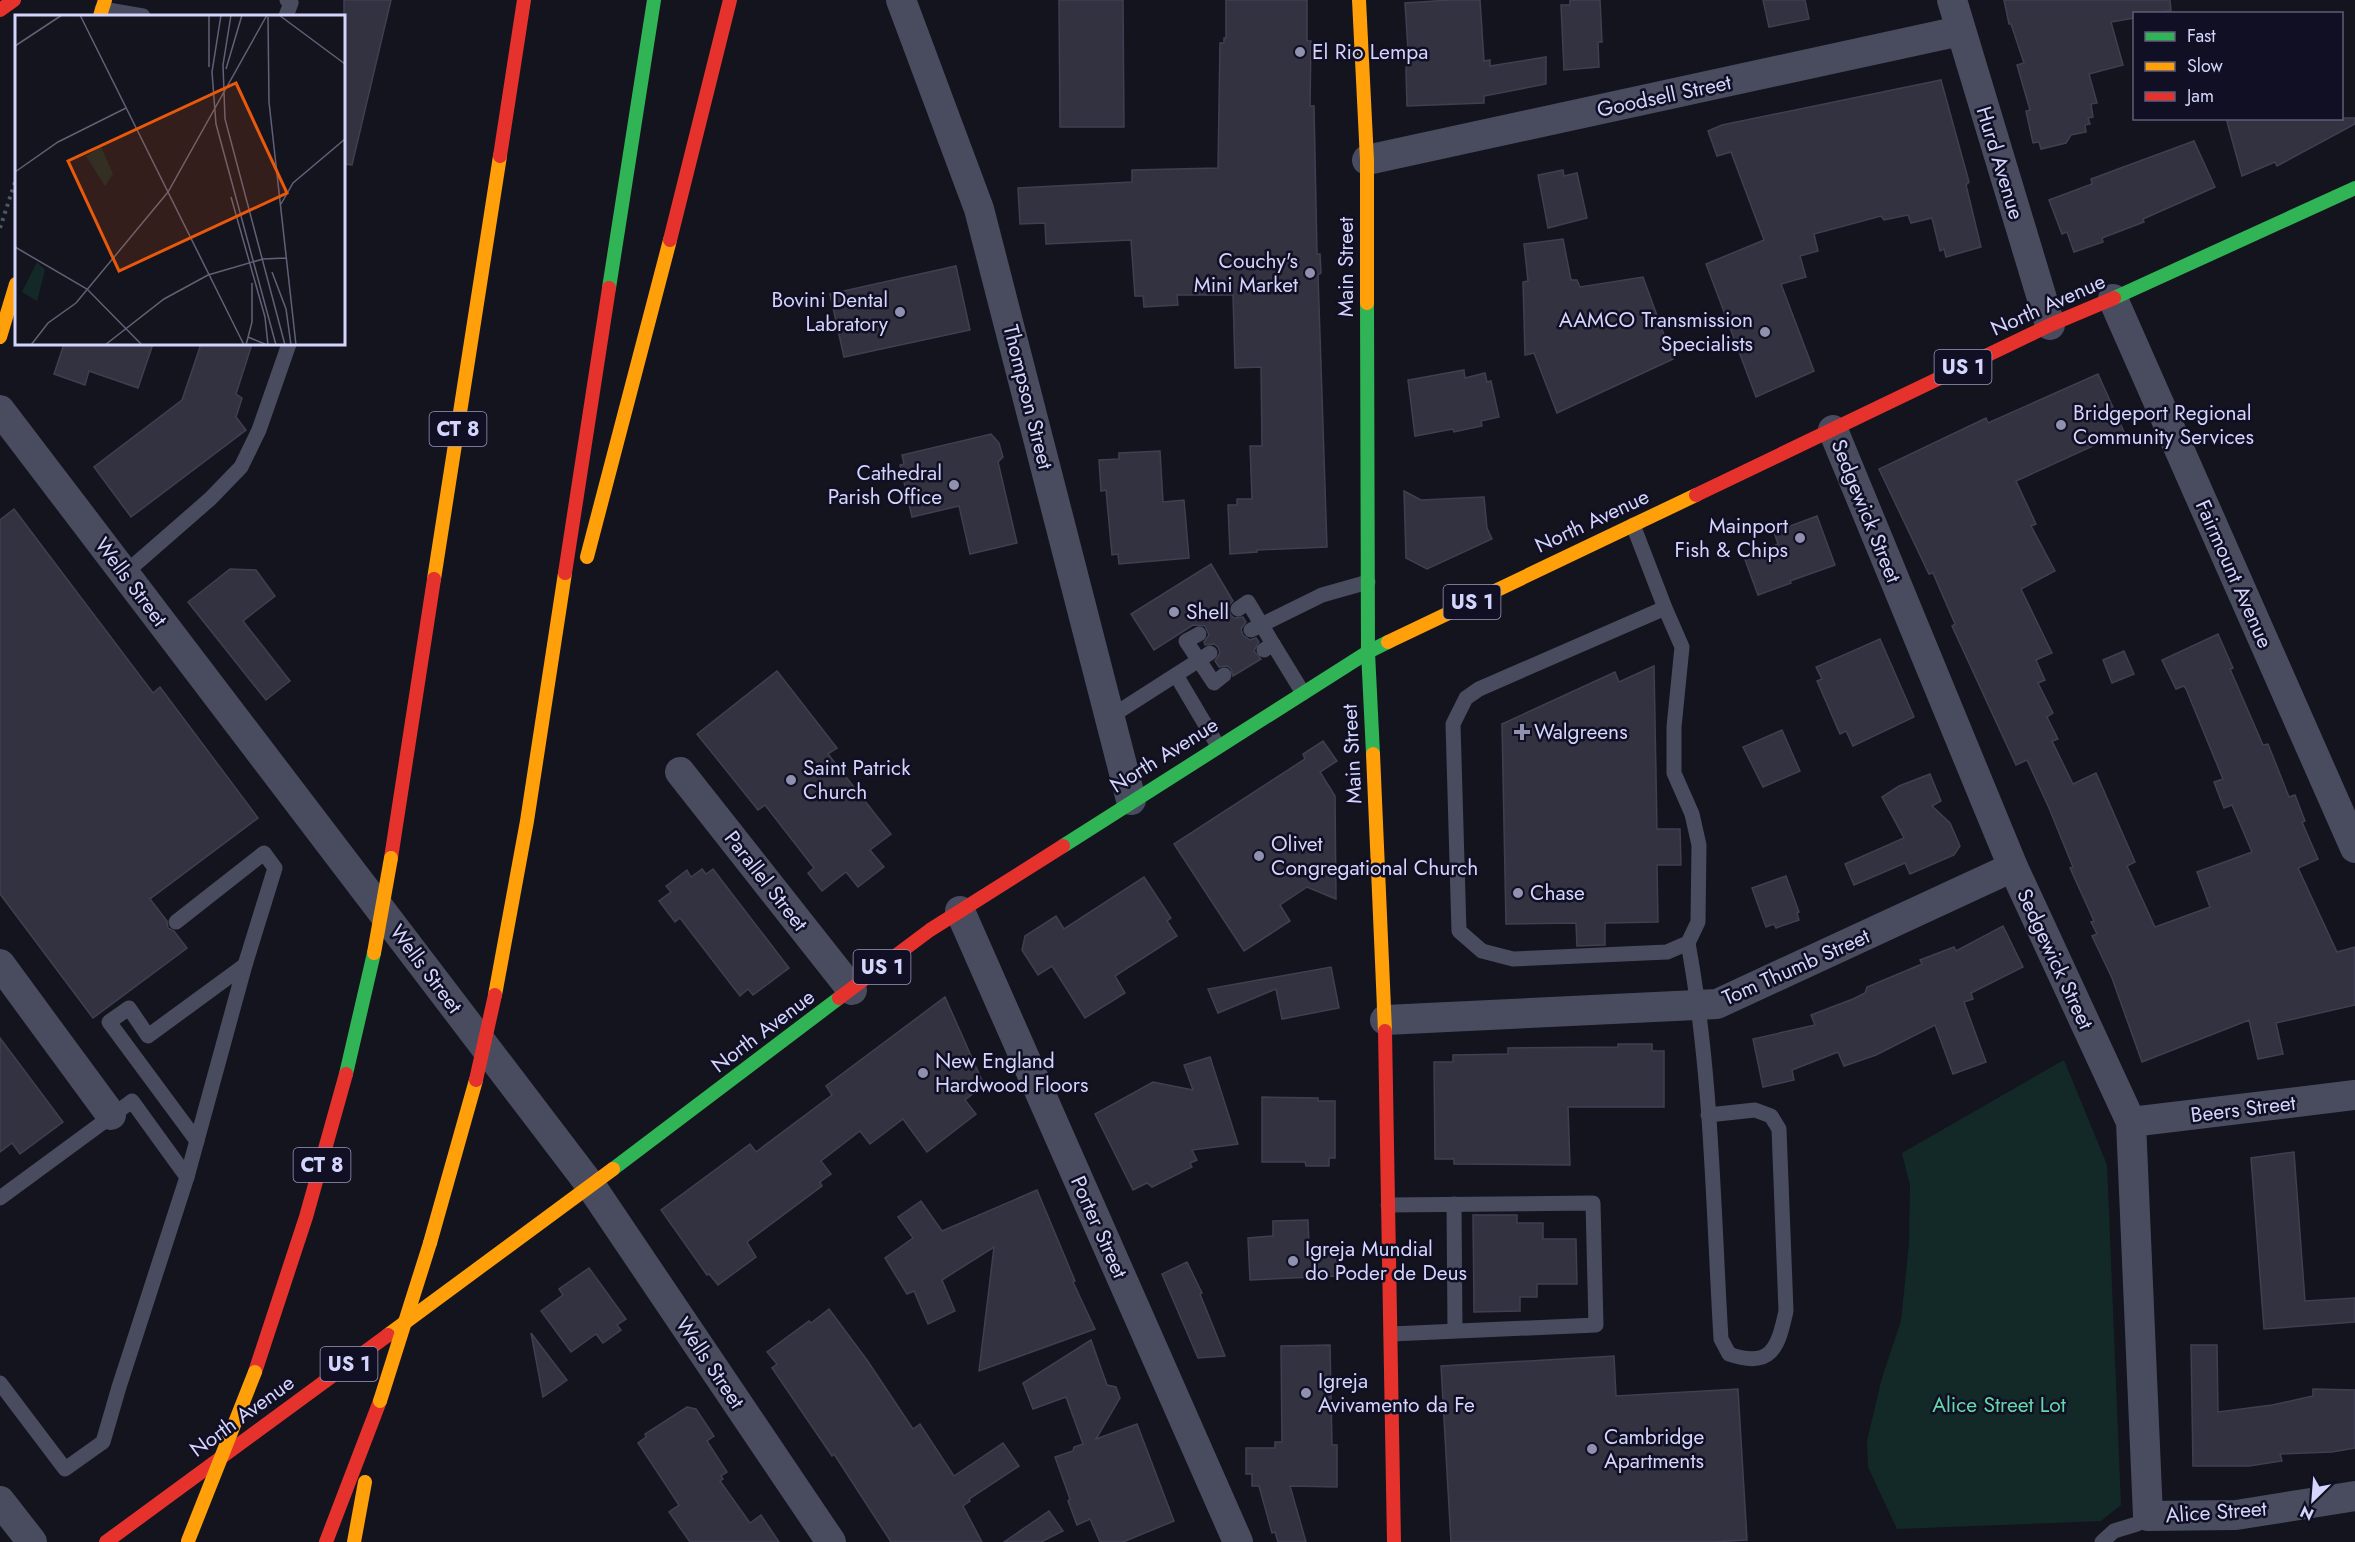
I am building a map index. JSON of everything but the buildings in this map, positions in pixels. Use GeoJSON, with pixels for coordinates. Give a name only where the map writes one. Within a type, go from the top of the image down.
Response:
{"type":"FeatureCollection","features":[{"type":"Feature","properties":{"kind":"main road"},"geometry":{"type":"LineString","coordinates":[[0,10],[14,0]]}},
{"type":"Feature","properties":{"kind":"main road","name":"CT 8"},"geometry":{"type":"LineString","coordinates":[[188,1542],[255,1372],[288,1277],[318,1179],[356,1036],[391,858],[524,0]]}},
{"type":"Feature","properties":{"kind":"main road"},"geometry":{"type":"LineString","coordinates":[[326,1542],[380,1401],[430,1243],[476,1080],[495,995],[514,898],[543,721],[654,0]]}},
{"type":"Feature","properties":{"kind":"main road"},"geometry":{"type":"LineString","coordinates":[[582,573],[653,307],[730,0]]}},
{"type":"Feature","properties":{"kind":"main road","name":"Main Street"},"geometry":{"type":"LineString","coordinates":[[1359,0],[1367,160],[1368,652],[1385,1020],[1394,1542]]}},
{"type":"Feature","properties":{"kind":"main road","name":"North Avenue"},"geometry":{"type":"LineString","coordinates":[[106,1542],[591,1186],[930,930],[1033,866],[1131,800],[1368,652],[2050,325],[2113,299],[2355,188]]}},
{"type":"Feature","properties":{"kind":"main road"},"geometry":{"type":"LineString","coordinates":[[0,337],[15,287]]}},
{"type":"Feature","properties":{"kind":"main road"},"geometry":{"type":"LineString","coordinates":[[543,721],[573,608]]}},
{"type":"Feature","properties":{"kind":"main road"},"geometry":{"type":"LineString","coordinates":[[354,1542],[380,1401]]}},
{"type":"Feature","properties":{"kind":"street","name":"Thompson Street"},"geometry":{"type":"LineString","coordinates":[[901,0],[979,209],[1131,800]]}},
{"type":"Feature","properties":{"kind":"street","name":"Hurd Avenue"},"geometry":{"type":"LineString","coordinates":[[1952,0],[2050,325]]}},
{"type":"Feature","properties":{"kind":"street","name":"Goodsell Street"},"geometry":{"type":"LineString","coordinates":[[1367,160],[1960,32]]}},
{"type":"Feature","properties":{"kind":"street","name":"Fairmount Avenue"},"geometry":{"type":"LineString","coordinates":[[2113,299],[2355,848]]}},
{"type":"Feature","properties":{"kind":"street","name":"Wells Street"},"geometry":{"type":"LineString","coordinates":[[0,410],[591,1186],[831,1542]]}},
{"type":"Feature","properties":{"kind":"street","name":"Sedgewick Street"},"geometry":{"type":"LineString","coordinates":[[1833,430],[2013,867],[2130,1122],[2148,1516]]}},
{"type":"Feature","properties":{"kind":"street","name":"Parallel Street"},"geometry":{"type":"LineString","coordinates":[[680,772],[852,990]]}},
{"type":"Feature","properties":{"kind":"street","name":"Tom Thumb Street"},"geometry":{"type":"LineString","coordinates":[[1385,1020],[1717,1004],[2013,867]]}},
{"type":"Feature","properties":{"kind":"street","name":"Porter Street"},"geometry":{"type":"LineString","coordinates":[[960,911],[1238,1542]]}},
{"type":"Feature","properties":{"kind":"street"},"geometry":{"type":"LineString","coordinates":[[0,964],[111,1115]]}},
{"type":"Feature","properties":{"kind":"street","name":"Beers Street"},"geometry":{"type":"LineString","coordinates":[[2130,1122],[2355,1095]]}},
{"type":"Feature","properties":{"kind":"street","name":"Alice Street"},"geometry":{"type":"LineString","coordinates":[[2148,1516],[2236,1515],[2355,1496]]}},
{"type":"Feature","properties":{"kind":"street"},"geometry":{"type":"LineString","coordinates":[[0,1501],[32,1542]]}},
{"type":"Feature","properties":{"kind":"lane"},"geometry":{"type":"LineString","coordinates":[[286,15],[291,3],[287,0]]}},
{"type":"Feature","properties":{"kind":"lane"},"geometry":{"type":"LineString","coordinates":[[102,9],[137,15]]}},
{"type":"Feature","properties":{"kind":"lane"},"geometry":{"type":"LineString","coordinates":[[124,574],[210,499],[241,467],[259,430],[289,345]]}},
{"type":"Feature","properties":{"kind":"lane"},"geometry":{"type":"LineString","coordinates":[[1633,525],[1682,647],[1674,727],[1674,773],[1692,814],[1699,845],[1698,922],[1688,943],[1700,1005],[1720,1339],[1729,1354],[1743,1359],[1761,1359],[1774,1351],[1781,1336],[1786,1311],[1779,1128],[1771,1116],[1755,1110],[1708,1115]]}},
{"type":"Feature","properties":{"kind":"lane"},"geometry":{"type":"LineString","coordinates":[[1256,627],[1322,595],[1368,582]]}},
{"type":"Feature","properties":{"kind":"lane"},"geometry":{"type":"LineString","coordinates":[[1238,609],[1248,602],[1256,627],[1268,647],[1303,693]]}},
{"type":"Feature","properties":{"kind":"lane"},"geometry":{"type":"LineString","coordinates":[[1665,608],[1479,689],[1466,698],[1453,724],[1459,931],[1482,951],[1514,959],[1667,952],[1688,943]]}},
{"type":"Feature","properties":{"kind":"lane"},"geometry":{"type":"LineString","coordinates":[[1199,634],[1186,641],[1204,656],[1214,683],[1224,675]]}},
{"type":"Feature","properties":{"kind":"lane"},"geometry":{"type":"LineString","coordinates":[[1110,717],[1204,656]]}},
{"type":"Feature","properties":{"kind":"lane"},"geometry":{"type":"LineString","coordinates":[[1176,675],[1218,746]]}},
{"type":"Feature","properties":{"kind":"lane"},"geometry":{"type":"LineString","coordinates":[[0,1383],[65,1469],[103,1442],[118,1387],[188,1177],[245,965],[275,868],[264,853],[176,922]]}},
{"type":"Feature","properties":{"kind":"lane"},"geometry":{"type":"LineString","coordinates":[[197,1141],[109,1022],[129,1008],[147,1036],[245,965]]}},
{"type":"Feature","properties":{"kind":"lane"},"geometry":{"type":"LineString","coordinates":[[0,1198],[132,1101],[188,1177]]}},
{"type":"Feature","properties":{"kind":"lane"},"geometry":{"type":"LineString","coordinates":[[1388,1205],[1593,1203],[1596,1325],[1391,1334]]}},
{"type":"Feature","properties":{"kind":"lane"},"geometry":{"type":"LineString","coordinates":[[1454,1204],[1455,1330]]}},
{"type":"Feature","properties":{"kind":"lane"},"geometry":{"type":"LineString","coordinates":[[2102,1542],[2114,1531],[2137,1524],[2148,1516]]}},
{"type":"Feature","properties":{"kind":"path"},"geometry":{"type":"LineString","coordinates":[[0,228],[15,182]]}},
{"type":"Feature","properties":{"kind":"green space","name":"Alice Street Lot"},"geometry":{"type":"Polygon","coordinates":[[[2064,1060],[2107,1165],[2121,1505],[2101,1521],[1897,1529],[1868,1467],[1867,1441],[1882,1378],[1901,1321],[1909,1243],[1910,1185],[1902,1153],[2064,1060]]]}},
{"type":"Feature","properties":{"kind":"traffic: fast"},"geometry":{"type":"LineString","coordinates":[[609,288],[654,0]]}},
{"type":"Feature","properties":{"kind":"traffic: fast"},"geometry":{"type":"LineString","coordinates":[[2114,298],[2355,188]]}},
{"type":"Feature","properties":{"kind":"traffic: fast"},"geometry":{"type":"LineString","coordinates":[[1367,303],[1368,652],[1373,754]]}},
{"type":"Feature","properties":{"kind":"traffic: fast"},"geometry":{"type":"LineString","coordinates":[[1063,846],[1368,652],[1388,642]]}},
{"type":"Feature","properties":{"kind":"traffic: fast"},"geometry":{"type":"LineString","coordinates":[[346,1074],[374,953]]}},
{"type":"Feature","properties":{"kind":"traffic: fast"},"geometry":{"type":"LineString","coordinates":[[613,1169],[839,998]]}},
{"type":"Feature","properties":{"kind":"traffic: slow"},"geometry":{"type":"LineString","coordinates":[[100,15],[105,0]]}},
{"type":"Feature","properties":{"kind":"traffic: slow"},"geometry":{"type":"LineString","coordinates":[[1359,0],[1367,160],[1367,303]]}},
{"type":"Feature","properties":{"kind":"traffic: slow"},"geometry":{"type":"LineString","coordinates":[[434,579],[500,156]]}},
{"type":"Feature","properties":{"kind":"traffic: slow"},"geometry":{"type":"LineString","coordinates":[[587,557],[670,240]]}},
{"type":"Feature","properties":{"kind":"traffic: slow"},"geometry":{"type":"LineString","coordinates":[[0,337],[15,287]]}},
{"type":"Feature","properties":{"kind":"traffic: slow"},"geometry":{"type":"LineString","coordinates":[[1388,642],[1696,495]]}},
{"type":"Feature","properties":{"kind":"traffic: slow"},"geometry":{"type":"LineString","coordinates":[[495,995],[527,821],[565,573]]}},
{"type":"Feature","properties":{"kind":"traffic: slow"},"geometry":{"type":"LineString","coordinates":[[1373,754],[1385,1031]]}},
{"type":"Feature","properties":{"kind":"traffic: slow"},"geometry":{"type":"LineString","coordinates":[[374,953],[391,858]]}},
{"type":"Feature","properties":{"kind":"traffic: slow"},"geometry":{"type":"LineString","coordinates":[[430,1243],[476,1080]]}},
{"type":"Feature","properties":{"kind":"traffic: slow"},"geometry":{"type":"LineString","coordinates":[[388,1335],[613,1169]]}},
{"type":"Feature","properties":{"kind":"traffic: slow"},"geometry":{"type":"LineString","coordinates":[[380,1401],[430,1243]]}},
{"type":"Feature","properties":{"kind":"traffic: slow"},"geometry":{"type":"LineString","coordinates":[[188,1541],[255,1372]]}},
{"type":"Feature","properties":{"kind":"traffic: slow"},"geometry":{"type":"LineString","coordinates":[[354,1542],[365,1482]]}},
{"type":"Feature","properties":{"kind":"traffic: jam"},"geometry":{"type":"LineString","coordinates":[[0,10],[14,0]]}},
{"type":"Feature","properties":{"kind":"traffic: jam"},"geometry":{"type":"LineString","coordinates":[[500,156],[524,0]]}},
{"type":"Feature","properties":{"kind":"traffic: jam"},"geometry":{"type":"LineString","coordinates":[[670,240],[730,0]]}},
{"type":"Feature","properties":{"kind":"traffic: jam"},"geometry":{"type":"LineString","coordinates":[[565,573],[609,288]]}},
{"type":"Feature","properties":{"kind":"traffic: jam"},"geometry":{"type":"LineString","coordinates":[[1696,495],[2050,325],[2114,298]]}},
{"type":"Feature","properties":{"kind":"traffic: jam"},"geometry":{"type":"LineString","coordinates":[[391,858],[434,579]]}},
{"type":"Feature","properties":{"kind":"traffic: jam"},"geometry":{"type":"LineString","coordinates":[[839,998],[930,930],[1063,846]]}},
{"type":"Feature","properties":{"kind":"traffic: jam"},"geometry":{"type":"LineString","coordinates":[[476,1080],[495,995]]}},
{"type":"Feature","properties":{"kind":"traffic: jam"},"geometry":{"type":"LineString","coordinates":[[1385,1031],[1394,1542]]}},
{"type":"Feature","properties":{"kind":"traffic: jam"},"geometry":{"type":"LineString","coordinates":[[255,1372],[306,1217],[346,1074]]}},
{"type":"Feature","properties":{"kind":"traffic: jam"},"geometry":{"type":"LineString","coordinates":[[106,1542],[388,1335]]}},
{"type":"Feature","properties":{"kind":"traffic: jam"},"geometry":{"type":"LineString","coordinates":[[326,1542],[380,1401]]}},
{"type":"Feature","properties":{"kind":"place","name":"El Rio Lempa"},"geometry":{"type":"Point","coordinates":[1300,52]}},
{"type":"Feature","properties":{"kind":"place","name":"Couchy's Mini Market"},"geometry":{"type":"Point","coordinates":[1310,273]}},
{"type":"Feature","properties":{"kind":"place","name":"Bovini Dental Labratory"},"geometry":{"type":"Point","coordinates":[900,312]}},
{"type":"Feature","properties":{"kind":"place","name":"AAMCO Transmission Specialists"},"geometry":{"type":"Point","coordinates":[1765,332]}},
{"type":"Feature","properties":{"kind":"place","name":"Bridgeport Regional Community Services"},"geometry":{"type":"Point","coordinates":[2061,425]}},
{"type":"Feature","properties":{"kind":"place","name":"Cathedral Parish Office"},"geometry":{"type":"Point","coordinates":[954,485]}},
{"type":"Feature","properties":{"kind":"place","name":"Mainport Fish & Chips"},"geometry":{"type":"Point","coordinates":[1800,538]}},
{"type":"Feature","properties":{"kind":"place","name":"Shell"},"geometry":{"type":"Point","coordinates":[1174,612]}},
{"type":"Feature","properties":{"kind":"place","name":"Walgreens"},"geometry":{"type":"Point","coordinates":[1522,732]}},
{"type":"Feature","properties":{"kind":"place","name":"Saint Patrick Church"},"geometry":{"type":"Point","coordinates":[791,780]}},
{"type":"Feature","properties":{"kind":"place","name":"Olivet Congregational Church"},"geometry":{"type":"Point","coordinates":[1259,856]}},
{"type":"Feature","properties":{"kind":"place","name":"Chase"},"geometry":{"type":"Point","coordinates":[1518,893]}},
{"type":"Feature","properties":{"kind":"place","name":"New England Hardwood Floors"},"geometry":{"type":"Point","coordinates":[923,1073]}},
{"type":"Feature","properties":{"kind":"place","name":"Igreja Mundial do Poder de Deus"},"geometry":{"type":"Point","coordinates":[1293,1261]}},
{"type":"Feature","properties":{"kind":"place","name":"Igreja Avivamento da Fe"},"geometry":{"type":"Point","coordinates":[1306,1393]}},
{"type":"Feature","properties":{"kind":"place","name":"Cambridge Apartments"},"geometry":{"type":"Point","coordinates":[1592,1449]}}]}
